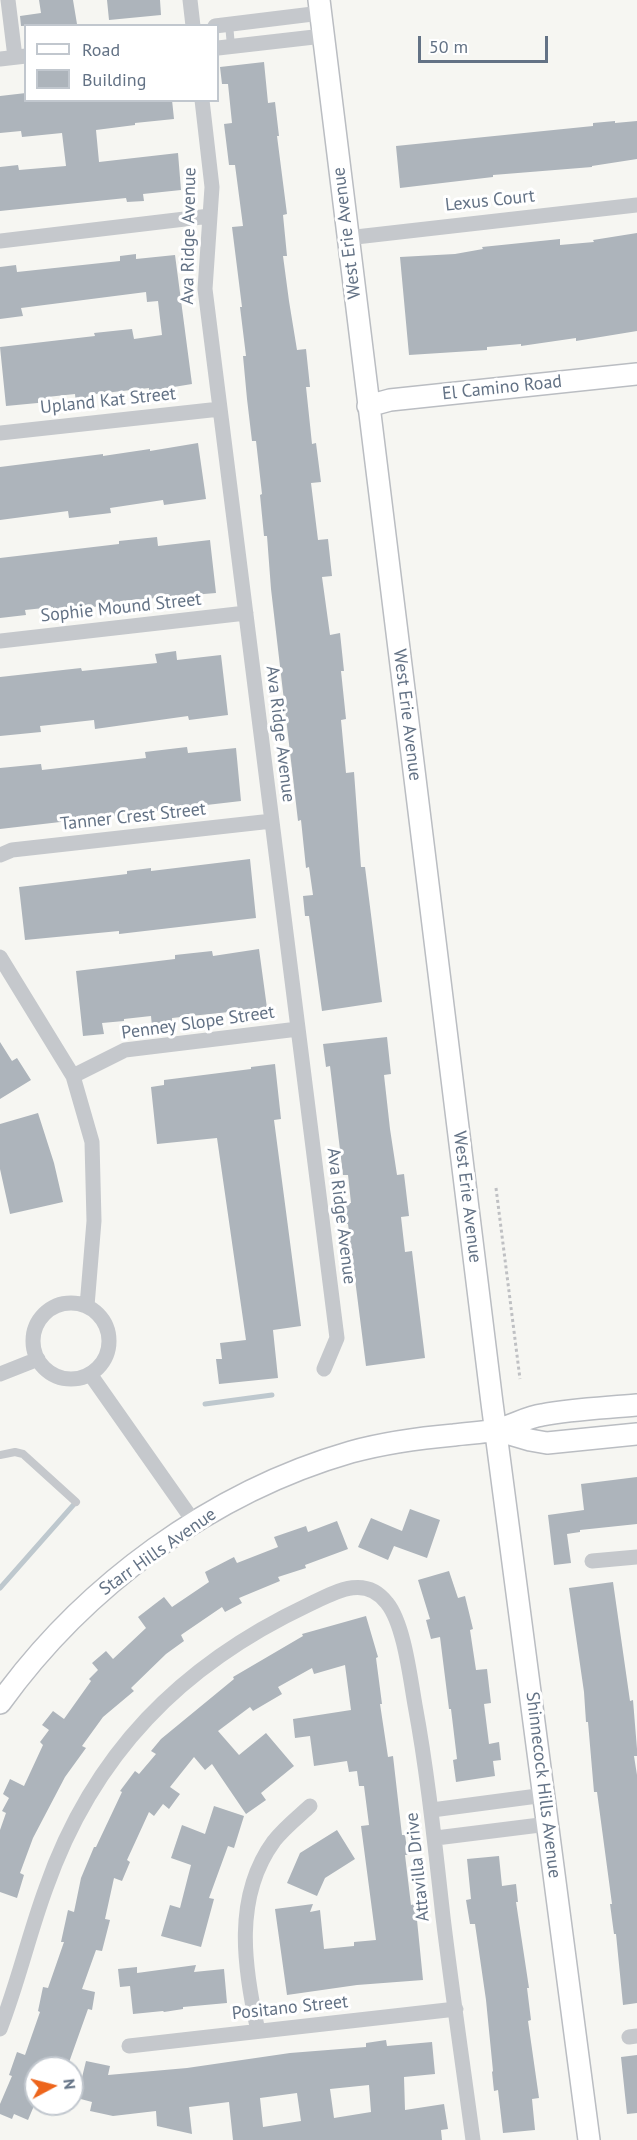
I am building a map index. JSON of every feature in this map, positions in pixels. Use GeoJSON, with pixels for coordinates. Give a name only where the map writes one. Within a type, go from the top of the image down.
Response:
{"type":"FeatureCollection","features":[{"type":"Feature","properties":{"kind":"street"},"geometry":{"type":"LineString","coordinates":[[8,0],[13,58]]}},
{"type":"Feature","properties":{"kind":"street"},"geometry":{"type":"LineString","coordinates":[[190,0],[193,24]]}},
{"type":"Feature","properties":{"kind":"street"},"geometry":{"type":"LineString","coordinates":[[222,25],[320,7]]}},
{"type":"Feature","properties":{"kind":"street","name":"West Erie Avenue"},"geometry":{"type":"LineString","coordinates":[[320,7],[496,1430]]}},
{"type":"Feature","properties":{"kind":"street"},"geometry":{"type":"LineString","coordinates":[[224,47],[323,36]]}},
{"type":"Feature","properties":{"kind":"street","name":"Ava Ridge Avenue"},"geometry":{"type":"LineString","coordinates":[[202,102],[213,187],[205,289],[337,1338],[324,1369]]}},
{"type":"Feature","properties":{"kind":"street","name":"Lexus Court"},"geometry":{"type":"LineString","coordinates":[[347,238],[637,205]]}},
{"type":"Feature","properties":{"kind":"street"},"geometry":{"type":"LineString","coordinates":[[0,241],[210,216]]}},
{"type":"Feature","properties":{"kind":"street","name":"El Camino Road"},"geometry":{"type":"LineString","coordinates":[[368,406],[390,400],[637,374]]}},
{"type":"Feature","properties":{"kind":"street","name":"Upland Kat Street"},"geometry":{"type":"LineString","coordinates":[[0,433],[220,409]]}},
{"type":"Feature","properties":{"kind":"street","name":"Sophie Mound Street"},"geometry":{"type":"LineString","coordinates":[[0,641],[246,614]]}},
{"type":"Feature","properties":{"kind":"street","name":"Tanner Crest Street"},"geometry":{"type":"LineString","coordinates":[[0,855],[12,850],[272,821]]}},
{"type":"Feature","properties":{"kind":"street"},"geometry":{"type":"LineString","coordinates":[[0,957],[73,1076],[92,1142],[94,1221],[87,1306]]}},
{"type":"Feature","properties":{"kind":"street","name":"Penney Slope Street"},"geometry":{"type":"LineString","coordinates":[[73,1076],[125,1050],[298,1029]]}},
{"type":"Feature","properties":{"kind":"street"},"geometry":{"type":"LineString","coordinates":[[67,1303],[87,1306],[102,1320],[109,1339],[104,1359],[90,1374],[70,1379],[51,1373],[38,1359],[33,1342],[41,1317],[57,1306],[67,1303]]}},
{"type":"Feature","properties":{"kind":"street"},"geometry":{"type":"LineString","coordinates":[[0,1374],[38,1359]]}},
{"type":"Feature","properties":{"kind":"street"},"geometry":{"type":"LineString","coordinates":[[90,1374],[194,1522]]}},
{"type":"Feature","properties":{"kind":"street"},"geometry":{"type":"LineString","coordinates":[[496,1430],[540,1415],[637,1405]]}},
{"type":"Feature","properties":{"kind":"street"},"geometry":{"type":"LineString","coordinates":[[496,1430],[547,1443],[637,1434]]}},
{"type":"Feature","properties":{"kind":"street","name":"Starr Hills Avenue"},"geometry":{"type":"LineString","coordinates":[[0,1703],[65,1624],[98,1593],[194,1522],[270,1483],[354,1452],[438,1437],[496,1430]]}},
{"type":"Feature","properties":{"kind":"street","name":"Shinnecock Hills Avenue"},"geometry":{"type":"LineString","coordinates":[[496,1430],[589,2140]]}},
{"type":"Feature","properties":{"kind":"street"},"geometry":{"type":"LineString","coordinates":[[592,1561],[637,1560]]}},
{"type":"Feature","properties":{"kind":"street","name":"Attavilla Drive"},"geometry":{"type":"LineString","coordinates":[[0,2029],[45,1889],[70,1826],[87,1796],[124,1744],[184,1681],[214,1658],[279,1619],[346,1588],[361,1586],[371,1588],[381,1595],[395,1614],[422,1746],[436,1838],[443,1916],[473,2140]]}},
{"type":"Feature","properties":{"kind":"street"},"geometry":{"type":"LineString","coordinates":[[432,1810],[545,1796]]}},
{"type":"Feature","properties":{"kind":"street"},"geometry":{"type":"LineString","coordinates":[[258,2031],[249,1991],[246,1954],[245,1930],[251,1887],[256,1873],[275,1840],[310,1806]]}},
{"type":"Feature","properties":{"kind":"street"},"geometry":{"type":"LineString","coordinates":[[436,1838],[548,1824]]}},
{"type":"Feature","properties":{"kind":"street","name":"Positano Street"},"geometry":{"type":"LineString","coordinates":[[129,2046],[456,2009]]}},
{"type":"Feature","properties":{"kind":"lane"},"geometry":{"type":"LineString","coordinates":[[222,25],[224,47]]}},
{"type":"Feature","properties":{"kind":"lane"},"geometry":{"type":"LineString","coordinates":[[0,1455],[15,1452],[23,1455],[76,1502]]}},
{"type":"Feature","properties":{"kind":"path"},"geometry":{"type":"LineString","coordinates":[[496,1188],[520,1379]]}},
{"type":"Feature","properties":{"kind":"building"},"geometry":{"type":"Polygon","coordinates":[[[39,0],[73,0],[77,24],[24,24],[21,26],[20,16],[41,13],[39,0]]]}},
{"type":"Feature","properties":{"kind":"building"},"geometry":{"type":"Polygon","coordinates":[[[107,0],[160,0],[161,15],[109,20],[107,0]]]}},
{"type":"Feature","properties":{"kind":"building"},"geometry":{"type":"Polygon","coordinates":[[[264,62],[268,103],[275,102],[279,136],[277,136],[287,214],[283,215],[287,256],[283,256],[289,301],[297,350],[306,349],[310,387],[306,387],[312,444],[316,443],[321,482],[311,483],[318,540],[328,539],[332,576],[322,577],[330,635],[340,633],[346,719],[341,720],[346,773],[354,772],[361,867],[365,867],[382,1002],[322,1011],[309,916],[305,916],[303,896],[313,895],[309,867],[306,868],[301,820],[298,821],[267,536],[264,536],[256,441],[252,441],[247,399],[243,356],[246,356],[240,307],[242,307],[232,227],[243,226],[235,165],[229,165],[224,124],[232,123],[228,84],[222,84],[220,67],[264,62]]]}},
{"type":"Feature","properties":{"kind":"building"},"geometry":{"type":"Polygon","coordinates":[[[24,93],[24,102],[172,102],[174,119],[96,130],[99,162],[178,153],[181,190],[143,194],[144,201],[127,202],[126,198],[0,211],[0,167],[18,165],[19,170],[66,166],[62,133],[22,137],[21,131],[0,133],[0,96],[24,93]]]}},
{"type":"Feature","properties":{"kind":"building"},"geometry":{"type":"Polygon","coordinates":[[[615,121],[615,123],[637,121],[637,159],[592,167],[493,175],[493,177],[400,188],[396,146],[593,126],[593,123],[615,121]]]}},
{"type":"Feature","properties":{"kind":"building"},"geometry":{"type":"Polygon","coordinates":[[[637,233],[637,331],[576,341],[576,338],[521,346],[521,344],[487,347],[487,350],[409,355],[400,257],[455,254],[483,249],[482,247],[560,239],[560,245],[594,242],[593,240],[637,233]]]}},
{"type":"Feature","properties":{"kind":"building"},"geometry":{"type":"Polygon","coordinates":[[[136,254],[136,259],[175,255],[192,384],[149,391],[149,388],[96,394],[96,401],[76,404],[75,394],[47,397],[48,402],[6,406],[0,347],[95,336],[94,333],[132,329],[134,339],[162,335],[158,301],[147,302],[146,292],[21,308],[23,316],[0,319],[0,267],[16,265],[17,272],[120,261],[120,256],[136,254]]]}},
{"type":"Feature","properties":{"kind":"building"},"geometry":{"type":"Polygon","coordinates":[[[198,443],[206,499],[164,505],[163,500],[110,508],[111,513],[69,518],[68,511],[0,520],[0,467],[103,454],[103,456],[150,449],[150,451],[198,443]]]}},
{"type":"Feature","properties":{"kind":"building"},"geometry":{"type":"Polygon","coordinates":[[[157,537],[158,546],[210,540],[216,593],[120,601],[121,604],[73,609],[74,615],[54,618],[53,607],[25,610],[26,615],[0,618],[0,558],[119,544],[119,541],[157,537]]]}},
{"type":"Feature","properties":{"kind":"building"},"geometry":{"type":"Polygon","coordinates":[[[176,651],[177,660],[221,655],[228,715],[189,720],[188,716],[95,729],[94,720],[40,726],[41,732],[0,736],[0,677],[157,663],[155,654],[176,651]]]}},
{"type":"Feature","properties":{"kind":"building"},"geometry":{"type":"Polygon","coordinates":[[[187,747],[188,753],[236,748],[241,801],[0,829],[0,768],[41,764],[42,770],[146,758],[145,752],[187,747]]]}},
{"type":"Feature","properties":{"kind":"building"},"geometry":{"type":"Polygon","coordinates":[[[250,859],[256,918],[119,934],[119,931],[25,940],[19,887],[127,874],[127,871],[151,868],[151,871],[250,859]]]}},
{"type":"Feature","properties":{"kind":"building"},"geometry":{"type":"Polygon","coordinates":[[[259,949],[267,1008],[172,1018],[172,1025],[152,1027],[151,1016],[124,1019],[124,1021],[102,1023],[104,1034],[83,1036],[76,971],[175,959],[175,955],[212,951],[213,956],[259,949]]]}},
{"type":"Feature","properties":{"kind":"building"},"geometry":{"type":"Polygon","coordinates":[[[387,1037],[391,1074],[384,1075],[390,1129],[397,1175],[404,1174],[409,1216],[401,1217],[405,1252],[412,1251],[425,1358],[366,1366],[348,1224],[344,1224],[341,1204],[351,1203],[348,1175],[343,1175],[330,1066],[326,1067],[323,1044],[387,1037]]]}},
{"type":"Feature","properties":{"kind":"building"},"geometry":{"type":"Polygon","coordinates":[[[0,1042],[12,1061],[17,1058],[31,1080],[0,1099],[0,1042]]]}},
{"type":"Feature","properties":{"kind":"building"},"geometry":{"type":"Polygon","coordinates":[[[275,1064],[281,1119],[274,1120],[301,1326],[273,1330],[278,1378],[219,1384],[216,1359],[222,1359],[220,1343],[246,1340],[217,1138],[157,1144],[151,1087],[164,1085],[164,1080],[275,1064]]]}},
{"type":"Feature","properties":{"kind":"building"},"geometry":{"type":"Polygon","coordinates":[[[38,1113],[54,1163],[63,1202],[10,1214],[0,1169],[0,1124],[38,1113]]]}},
{"type":"Feature","properties":{"kind":"building"},"geometry":{"type":"Polygon","coordinates":[[[637,1477],[637,1524],[580,1530],[580,1532],[567,1534],[571,1563],[554,1565],[548,1515],[584,1510],[581,1484],[637,1477]]]}},
{"type":"Feature","properties":{"kind":"building"},"geometry":{"type":"Polygon","coordinates":[[[410,1509],[440,1520],[427,1558],[394,1546],[388,1560],[358,1547],[371,1518],[402,1531],[410,1509]]]}},
{"type":"Feature","properties":{"kind":"building"},"geometry":{"type":"Polygon","coordinates":[[[337,1521],[348,1549],[305,1565],[306,1568],[278,1577],[280,1581],[239,1598],[242,1603],[225,1612],[222,1607],[181,1635],[184,1641],[166,1654],[131,1688],[134,1691],[103,1717],[82,1746],[86,1748],[65,1777],[33,1838],[20,1873],[24,1875],[17,1898],[0,1892],[0,1830],[6,1813],[2,1811],[9,1798],[3,1794],[10,1779],[24,1786],[43,1745],[40,1742],[49,1730],[42,1725],[53,1711],[64,1719],[91,1681],[89,1679],[98,1670],[92,1663],[106,1651],[113,1659],[146,1628],[138,1617],[164,1597],[172,1607],[209,1582],[205,1572],[234,1557],[237,1563],[278,1547],[274,1537],[306,1526],[308,1532],[337,1521]]]}},
{"type":"Feature","properties":{"kind":"building"},"geometry":{"type":"Polygon","coordinates":[[[449,1571],[458,1598],[465,1596],[473,1629],[470,1630],[476,1670],[487,1669],[491,1703],[484,1704],[489,1744],[499,1742],[501,1760],[493,1761],[495,1776],[456,1782],[453,1760],[457,1759],[440,1637],[431,1639],[426,1620],[430,1619],[418,1580],[449,1571]]]}},
{"type":"Feature","properties":{"kind":"building"},"geometry":{"type":"Polygon","coordinates":[[[613,1582],[630,1701],[633,1700],[637,1749],[637,1756],[634,1756],[637,1775],[637,2003],[623,2005],[616,1934],[614,1934],[597,1792],[594,1792],[588,1722],[586,1722],[569,1588],[613,1582]]]}},
{"type":"Feature","properties":{"kind":"building"},"geometry":{"type":"Polygon","coordinates":[[[366,1616],[378,1657],[376,1658],[382,1704],[380,1704],[388,1757],[393,1756],[402,1835],[405,1835],[408,1855],[405,1855],[411,1905],[415,1904],[423,1980],[357,1985],[287,1995],[275,1909],[313,1904],[310,1912],[320,1910],[324,1949],[354,1946],[354,1942],[376,1940],[361,1826],[369,1825],[364,1786],[359,1786],[357,1771],[349,1772],[347,1761],[314,1766],[310,1736],[295,1738],[293,1719],[351,1710],[345,1665],[314,1674],[312,1668],[278,1687],[282,1694],[253,1711],[250,1707],[218,1731],[239,1755],[266,1733],[294,1766],[261,1793],[266,1800],[246,1814],[212,1764],[205,1770],[194,1757],[170,1787],[180,1794],[169,1809],[163,1804],[154,1816],[149,1812],[127,1860],[130,1862],[122,1881],[114,1878],[105,1919],[110,1920],[102,1951],[96,1950],[82,1989],[95,1992],[92,2010],[88,2009],[71,2056],[24,2056],[24,2116],[30,2116],[28,2120],[14,2114],[12,2119],[0,2114],[0,2104],[12,2076],[9,2075],[17,2052],[25,2055],[40,2012],[38,2011],[43,1987],[48,1988],[64,1942],[61,1942],[68,1910],[74,1912],[81,1878],[122,1792],[120,1791],[135,1771],[139,1774],[156,1754],[151,1751],[161,1739],[234,1679],[233,1677],[303,1636],[302,1634],[366,1616]]]}},
{"type":"Feature","properties":{"kind":"building"},"geometry":{"type":"Polygon","coordinates":[[[214,1806],[244,1816],[234,1848],[228,1846],[209,1898],[214,1899],[201,1947],[161,1936],[170,1905],[180,1908],[191,1865],[171,1858],[182,1825],[205,1834],[214,1806]]]}},
{"type":"Feature","properties":{"kind":"building"},"geometry":{"type":"Polygon","coordinates":[[[337,1830],[355,1859],[325,1878],[317,1896],[287,1883],[300,1853],[337,1830]]]}},
{"type":"Feature","properties":{"kind":"building"},"geometry":{"type":"Polygon","coordinates":[[[499,1856],[502,1886],[516,1884],[518,1902],[516,1902],[529,1988],[527,1988],[531,2020],[528,2021],[539,2098],[532,2099],[535,2130],[503,2133],[498,2090],[494,2091],[486,2000],[475,1924],[470,1924],[466,1900],[471,1899],[467,1859],[499,1856]]]}},
{"type":"Feature","properties":{"kind":"building"},"geometry":{"type":"Polygon","coordinates":[[[196,1965],[194,1972],[224,1969],[227,2003],[133,2014],[130,1986],[120,1987],[118,1969],[137,1967],[137,1973],[196,1965]]]}},
{"type":"Feature","properties":{"kind":"building"},"geometry":{"type":"Polygon","coordinates":[[[386,2040],[387,2046],[432,2042],[435,2074],[404,2077],[405,2110],[444,2104],[448,2129],[441,2130],[442,2140],[233,2140],[229,2102],[189,2107],[192,2134],[157,2126],[156,2111],[113,2116],[90,2111],[92,2102],[84,2100],[86,2061],[110,2066],[108,2075],[187,2068],[290,2053],[366,2047],[366,2043],[386,2040]],[[369,2085],[330,2089],[334,2118],[371,2112],[369,2085]],[[297,2093],[260,2098],[263,2127],[301,2121],[297,2093]]]}},
{"type":"Feature","properties":{"kind":"building"},"geometry":{"type":"Polygon","coordinates":[[[637,2055],[637,2113],[627,2114],[621,2057],[637,2055]]]}},
{"type":"Feature","properties":{"kind":"waterway"},"geometry":{"type":"LineString","coordinates":[[205,1404],[272,1395]]}},
{"type":"Feature","properties":{"kind":"waterway"},"geometry":{"type":"LineString","coordinates":[[0,1588],[76,1502]]}}]}
